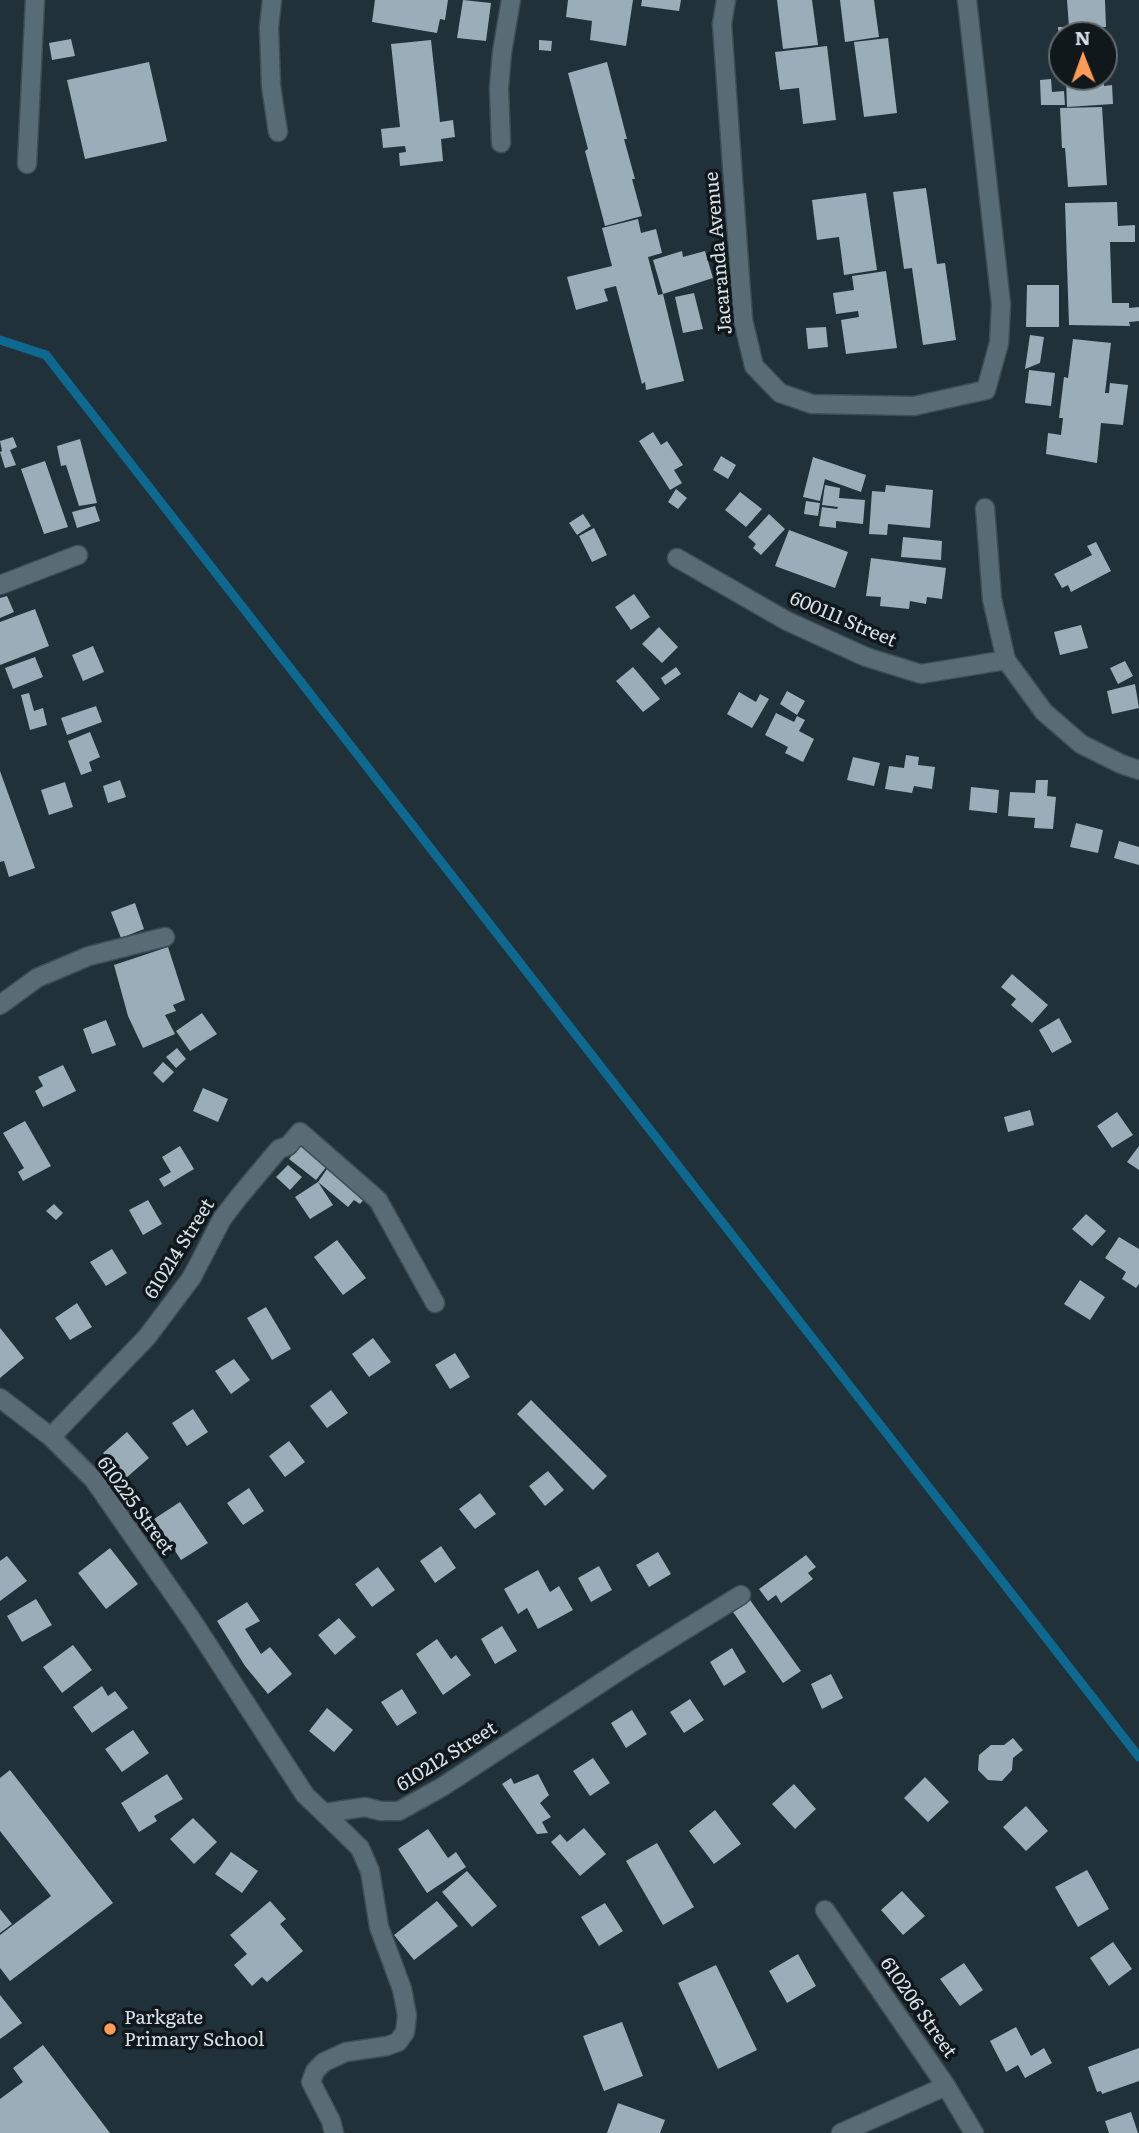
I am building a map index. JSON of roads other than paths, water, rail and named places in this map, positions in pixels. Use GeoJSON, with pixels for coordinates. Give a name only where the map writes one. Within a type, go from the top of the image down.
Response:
{"type":"FeatureCollection","features":[{"type":"Feature","properties":{"kind":"street"},"geometry":{"type":"LineString","coordinates":[[27,164],[35,0]]}},
{"type":"Feature","properties":{"kind":"street"},"geometry":{"type":"LineString","coordinates":[[272,0],[269,27],[271,86],[278,132]]}},
{"type":"Feature","properties":{"kind":"street"},"geometry":{"type":"LineString","coordinates":[[501,143],[499,88],[511,0]]}},
{"type":"Feature","properties":{"kind":"street","name":"Jacaranda Avenue"},"geometry":{"type":"LineString","coordinates":[[726,0],[722,24],[742,306],[754,366],[780,393],[812,404],[914,406],[986,390],[999,343],[1001,304],[967,0]]}},
{"type":"Feature","properties":{"kind":"street"},"geometry":{"type":"LineString","coordinates":[[985,508],[992,599],[1006,660],[1044,712],[1081,744],[1139,770]]}},
{"type":"Feature","properties":{"kind":"street"},"geometry":{"type":"LineString","coordinates":[[0,585],[78,555]]}},
{"type":"Feature","properties":{"kind":"street","name":"600111 Street"},"geometry":{"type":"LineString","coordinates":[[677,558],[788,621],[877,660],[921,674],[1006,660]]}},
{"type":"Feature","properties":{"kind":"street"},"geometry":{"type":"LineString","coordinates":[[0,1005],[37,978],[89,956],[165,937]]}},
{"type":"Feature","properties":{"kind":"street","name":"610214 Street"},"geometry":{"type":"LineString","coordinates":[[51,1437],[147,1337],[192,1277],[222,1219],[279,1149],[288,1146],[300,1132],[377,1200],[435,1303]]}},
{"type":"Feature","properties":{"kind":"street","name":"610225 Street"},"geometry":{"type":"LineString","coordinates":[[0,1398],[51,1437],[94,1479],[193,1622],[305,1795],[324,1814]]}},
{"type":"Feature","properties":{"kind":"street","name":"610212 Street"},"geometry":{"type":"LineString","coordinates":[[324,1814],[365,1807],[381,1811],[399,1811],[442,1787],[741,1595]]}},
{"type":"Feature","properties":{"kind":"street"},"geometry":{"type":"LineString","coordinates":[[324,1814],[360,1848],[370,1871],[379,1927],[402,1989],[407,2015],[405,2032],[398,2042],[346,2052],[324,2062],[315,2071],[311,2082],[333,2127]]}},
{"type":"Feature","properties":{"kind":"street","name":"610206 Street"},"geometry":{"type":"LineString","coordinates":[[825,1910],[946,2086],[974,2133]]}},
{"type":"Feature","properties":{"kind":"street"},"geometry":{"type":"LineString","coordinates":[[841,2133],[946,2086]]}},
{"type":"Feature","properties":{"kind":"waterway"},"geometry":{"type":"LineString","coordinates":[[0,340],[46,355],[1139,1757]]}},
{"type":"Feature","properties":{"kind":"place","name":"Parkgate Primary School"},"geometry":{"type":"Point","coordinates":[110,2029]}}]}
